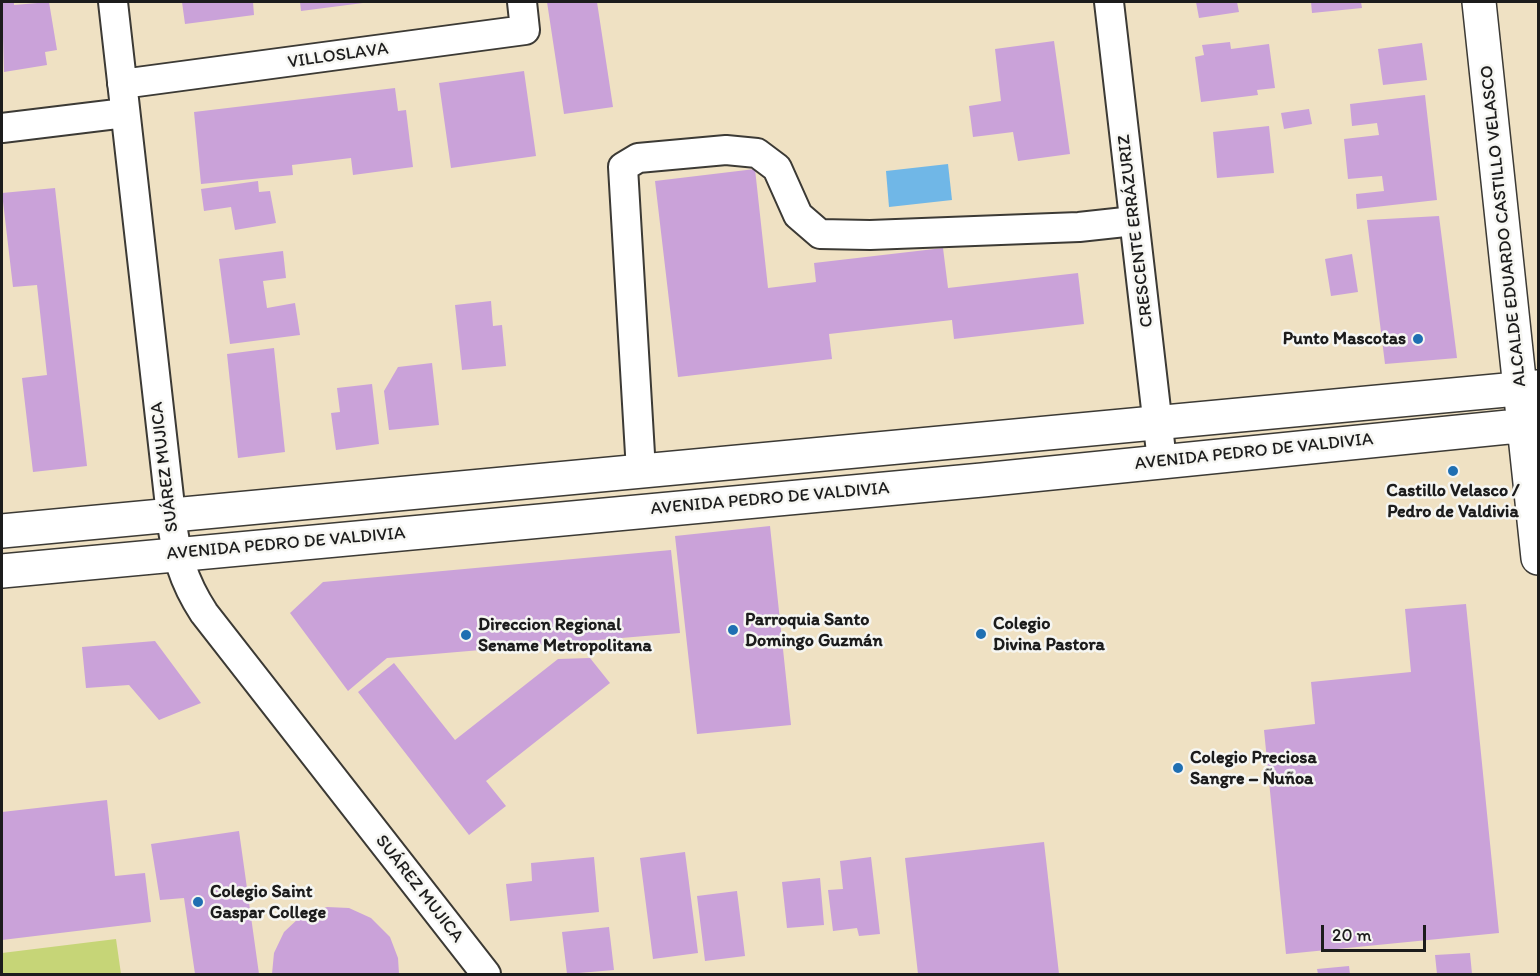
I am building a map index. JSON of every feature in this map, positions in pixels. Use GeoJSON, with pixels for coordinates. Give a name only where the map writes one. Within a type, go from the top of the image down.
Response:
{"type":"FeatureCollection","features":[{"type":"Feature","properties":{"kind":"main road","name":"ALCALDE EDUARDO CASTILLO VELASCO"},"geometry":{"type":"LineString","coordinates":[[1479,2],[1530,388],[1539,558]]}},
{"type":"Feature","properties":{"kind":"main road","name":"AVENIDA PEDRO DE VALDIVIA"},"geometry":{"type":"LineString","coordinates":[[2,531],[1530,388]]}},
{"type":"Feature","properties":{"kind":"main road","name":"AVENIDA PEDRO DE VALDIVIA"},"geometry":{"type":"LineString","coordinates":[[2,571],[1532,425]]}},
{"type":"Feature","properties":{"kind":"street","name":"SUÁREZ MUJICA"},"geometry":{"type":"LineString","coordinates":[[113,2],[171,515],[176,555],[184,580],[204,613],[486,975]]}},
{"type":"Feature","properties":{"kind":"street","name":"VILLOSLAVA"},"geometry":{"type":"LineString","coordinates":[[122,84],[525,30],[522,2]]}},
{"type":"Feature","properties":{"kind":"street","name":"CRESCENTE ERRÁZURIZ"},"geometry":{"type":"LineString","coordinates":[[1109,2],[1162,461]]}},
{"type":"Feature","properties":{"kind":"street"},"geometry":{"type":"LineString","coordinates":[[2,128],[125,113]]}},
{"type":"Feature","properties":{"kind":"street"},"geometry":{"type":"LineString","coordinates":[[641,471],[623,167],[638,158],[726,150],[758,153],[777,168],[798,215],[820,234],[870,235],[1079,227],[1134,221]]}},
{"type":"Feature","properties":{"kind":"green space"},"geometry":{"type":"Polygon","coordinates":[[[116,939],[121,974],[2,974],[2,953],[116,939]]]}},
{"type":"Feature","properties":{"kind":"water"},"geometry":{"type":"Polygon","coordinates":[[[948,164],[952,200],[889,207],[886,171],[948,164]]]}},
{"type":"Feature","properties":{"kind":"building"},"geometry":{"type":"Polygon","coordinates":[[[2,2],[14,2],[14,5],[49,2],[57,50],[45,52],[47,65],[4,72],[2,2]]]}},
{"type":"Feature","properties":{"kind":"building"},"geometry":{"type":"Polygon","coordinates":[[[182,2],[253,2],[254,15],[185,24],[182,2]]]}},
{"type":"Feature","properties":{"kind":"building"},"geometry":{"type":"Polygon","coordinates":[[[300,2],[363,2],[363,3],[301,11],[300,2]]]}},
{"type":"Feature","properties":{"kind":"building"},"geometry":{"type":"Polygon","coordinates":[[[547,2],[597,2],[613,107],[564,114],[547,2]]]}},
{"type":"Feature","properties":{"kind":"building"},"geometry":{"type":"Polygon","coordinates":[[[1196,2],[1237,2],[1239,12],[1199,18],[1196,2]]]}},
{"type":"Feature","properties":{"kind":"building"},"geometry":{"type":"Polygon","coordinates":[[[1311,2],[1361,2],[1362,8],[1312,13],[1311,2]]]}},
{"type":"Feature","properties":{"kind":"building"},"geometry":{"type":"Polygon","coordinates":[[[1054,41],[1070,154],[1018,161],[1013,132],[973,137],[969,106],[1001,101],[995,49],[1054,41]]]}},
{"type":"Feature","properties":{"kind":"building"},"geometry":{"type":"Polygon","coordinates":[[[1230,42],[1231,49],[1269,44],[1275,88],[1257,90],[1258,95],[1201,102],[1195,57],[1204,55],[1202,45],[1230,42]]]}},
{"type":"Feature","properties":{"kind":"building"},"geometry":{"type":"Polygon","coordinates":[[[1422,43],[1427,80],[1383,85],[1378,49],[1422,43]]]}},
{"type":"Feature","properties":{"kind":"building"},"geometry":{"type":"Polygon","coordinates":[[[524,71],[536,156],[451,168],[439,83],[524,71]]]}},
{"type":"Feature","properties":{"kind":"building"},"geometry":{"type":"Polygon","coordinates":[[[395,88],[398,111],[406,110],[413,167],[353,175],[351,158],[292,165],[293,175],[201,184],[194,112],[395,88]]]}},
{"type":"Feature","properties":{"kind":"building"},"geometry":{"type":"Polygon","coordinates":[[[1425,95],[1437,200],[1357,209],[1356,194],[1384,191],[1382,176],[1348,179],[1344,139],[1379,135],[1377,123],[1352,126],[1350,104],[1425,95]]]}},
{"type":"Feature","properties":{"kind":"building"},"geometry":{"type":"Polygon","coordinates":[[[1309,109],[1312,124],[1284,129],[1281,113],[1309,109]]]}},
{"type":"Feature","properties":{"kind":"building"},"geometry":{"type":"Polygon","coordinates":[[[1269,126],[1274,173],[1217,178],[1213,132],[1269,126]]]}},
{"type":"Feature","properties":{"kind":"building"},"geometry":{"type":"Polygon","coordinates":[[[755,169],[768,288],[816,282],[814,263],[943,248],[948,288],[1078,273],[1084,324],[954,339],[952,320],[829,334],[832,359],[678,377],[655,181],[755,169]]]}},
{"type":"Feature","properties":{"kind":"building"},"geometry":{"type":"Polygon","coordinates":[[[258,181],[259,192],[270,191],[276,223],[235,230],[231,207],[204,211],[201,189],[258,181]]]}},
{"type":"Feature","properties":{"kind":"building"},"geometry":{"type":"Polygon","coordinates":[[[55,188],[87,466],[33,472],[22,378],[47,375],[37,285],[13,287],[2,193],[55,188]]]}},
{"type":"Feature","properties":{"kind":"building"},"geometry":{"type":"Polygon","coordinates":[[[1439,216],[1457,358],[1385,364],[1367,220],[1439,216]]]}},
{"type":"Feature","properties":{"kind":"building"},"geometry":{"type":"Polygon","coordinates":[[[283,251],[286,278],[263,281],[267,308],[295,303],[300,335],[230,344],[219,259],[283,251]]]}},
{"type":"Feature","properties":{"kind":"building"},"geometry":{"type":"Polygon","coordinates":[[[1352,254],[1358,292],[1331,296],[1325,259],[1352,254]]]}},
{"type":"Feature","properties":{"kind":"building"},"geometry":{"type":"Polygon","coordinates":[[[491,301],[493,326],[502,325],[506,366],[462,370],[455,305],[491,301]]]}},
{"type":"Feature","properties":{"kind":"building"},"geometry":{"type":"Polygon","coordinates":[[[274,348],[285,452],[238,458],[227,354],[274,348]]]}},
{"type":"Feature","properties":{"kind":"building"},"geometry":{"type":"Polygon","coordinates":[[[432,363],[439,425],[389,430],[384,391],[398,367],[432,363]]]}},
{"type":"Feature","properties":{"kind":"building"},"geometry":{"type":"Polygon","coordinates":[[[372,384],[379,444],[336,450],[331,413],[340,412],[337,388],[372,384]]]}},
{"type":"Feature","properties":{"kind":"building","name":"Parroquia Santo Domingo Guzmán"},"geometry":{"type":"Polygon","coordinates":[[[770,526],[791,725],[697,734],[675,536],[770,526]]]}},
{"type":"Feature","properties":{"kind":"building"},"geometry":{"type":"Polygon","coordinates":[[[671,550],[680,633],[387,658],[348,691],[290,613],[323,582],[671,550]]]}},
{"type":"Feature","properties":{"kind":"building"},"geometry":{"type":"Polygon","coordinates":[[[1466,604],[1499,933],[1286,954],[1264,730],[1315,724],[1311,682],[1411,672],[1405,609],[1466,604]]]}},
{"type":"Feature","properties":{"kind":"building"},"geometry":{"type":"Polygon","coordinates":[[[155,641],[201,703],[159,720],[129,685],[86,688],[82,647],[155,641]]]}},
{"type":"Feature","properties":{"kind":"building"},"geometry":{"type":"Polygon","coordinates":[[[590,658],[610,683],[486,781],[506,806],[469,835],[358,692],[394,663],[455,740],[558,659],[590,658]]]}},
{"type":"Feature","properties":{"kind":"building"},"geometry":{"type":"Polygon","coordinates":[[[107,800],[115,876],[145,873],[151,922],[2,940],[2,812],[107,800]]]}},
{"type":"Feature","properties":{"kind":"building"},"geometry":{"type":"Polygon","coordinates":[[[239,831],[259,974],[195,974],[184,898],[160,900],[151,844],[239,831]]]}},
{"type":"Feature","properties":{"kind":"building"},"geometry":{"type":"Polygon","coordinates":[[[1044,842],[1059,974],[918,974],[905,858],[1044,842]]]}},
{"type":"Feature","properties":{"kind":"building"},"geometry":{"type":"Polygon","coordinates":[[[685,852],[698,953],[653,959],[640,858],[685,852]]]}},
{"type":"Feature","properties":{"kind":"building"},"geometry":{"type":"Polygon","coordinates":[[[594,857],[599,912],[510,921],[506,884],[532,881],[531,863],[594,857]]]}},
{"type":"Feature","properties":{"kind":"building"},"geometry":{"type":"Polygon","coordinates":[[[871,857],[880,934],[859,936],[857,928],[833,931],[828,890],[843,889],[840,861],[871,857]]]}},
{"type":"Feature","properties":{"kind":"building"},"geometry":{"type":"Polygon","coordinates":[[[820,878],[824,925],[787,928],[782,882],[820,878]]]}},
{"type":"Feature","properties":{"kind":"building"},"geometry":{"type":"Polygon","coordinates":[[[737,891],[745,956],[705,961],[697,896],[737,891]]]}},
{"type":"Feature","properties":{"kind":"building"},"geometry":{"type":"Polygon","coordinates":[[[327,907],[349,908],[371,918],[390,937],[398,958],[399,974],[272,974],[274,953],[284,932],[300,917],[327,907]]]}},
{"type":"Feature","properties":{"kind":"building"},"geometry":{"type":"Polygon","coordinates":[[[609,927],[614,970],[567,974],[562,932],[609,927]]]}},
{"type":"Feature","properties":{"kind":"building"},"geometry":{"type":"Polygon","coordinates":[[[1470,953],[1472,974],[1437,974],[1435,955],[1470,953]]]}},
{"type":"Feature","properties":{"kind":"building"},"geometry":{"type":"Polygon","coordinates":[[[1349,966],[1350,974],[1318,974],[1317,969],[1349,966]]]}},
{"type":"Feature","properties":{"kind":"place","name":"Punto Mascotas"},"geometry":{"type":"Point","coordinates":[1418,339]}},
{"type":"Feature","properties":{"kind":"place","name":"Castillo Velasco / Pedro de Valdivia"},"geometry":{"type":"Point","coordinates":[1453,471]}},
{"type":"Feature","properties":{"kind":"place","name":"Parroquia Santo Domingo Guzmán"},"geometry":{"type":"Point","coordinates":[733,630]}},
{"type":"Feature","properties":{"kind":"place","name":"Colegio Divina Pastora"},"geometry":{"type":"Point","coordinates":[981,634]}},
{"type":"Feature","properties":{"kind":"place","name":"Direccion Regional Sename Metropolitana"},"geometry":{"type":"Point","coordinates":[466,635]}},
{"type":"Feature","properties":{"kind":"place","name":"Colegio Preciosa Sangre – Ñuñoa"},"geometry":{"type":"Point","coordinates":[1178,768]}},
{"type":"Feature","properties":{"kind":"place","name":"Colegio Saint Gaspar College"},"geometry":{"type":"Point","coordinates":[198,902]}}]}
